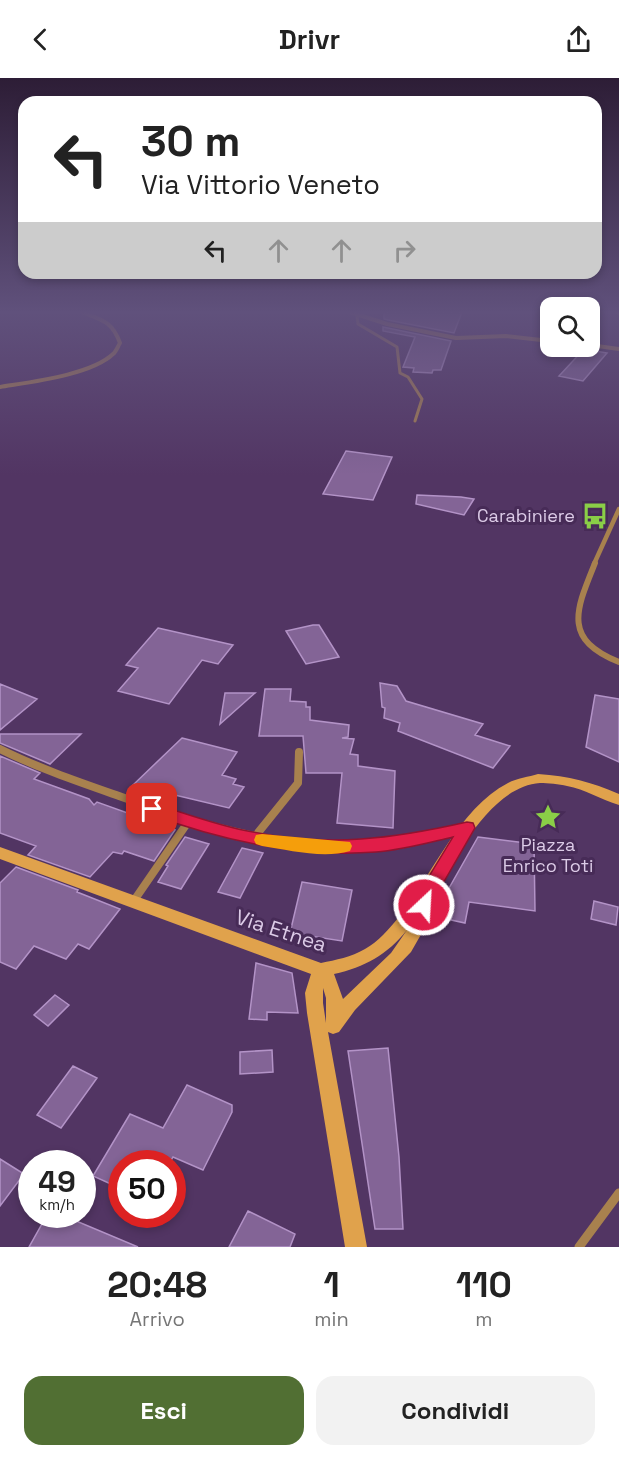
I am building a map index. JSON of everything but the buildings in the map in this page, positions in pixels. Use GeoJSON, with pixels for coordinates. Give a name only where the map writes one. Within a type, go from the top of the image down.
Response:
{"type":"FeatureCollection","features":[{"type":"Feature","properties":{"kind":"main road","name":"Via Etnea"},"geometry":{"type":"LineString","coordinates":[[0,853],[321,970],[347,965],[376,951],[396,932],[429,891],[467,828],[492,799],[510,786],[548,778],[567,781],[619,800]]}},
{"type":"Feature","properties":{"kind":"main road"},"geometry":{"type":"LineString","coordinates":[[333,1026],[355,996],[391,964],[407,945],[420,919],[429,891]]}},
{"type":"Feature","properties":{"kind":"main road"},"geometry":{"type":"LineString","coordinates":[[321,970],[335,991],[337,1003],[326,1058]]}},
{"type":"Feature","properties":{"kind":"main road"},"geometry":{"type":"LineString","coordinates":[[321,970],[314,990],[315,1009],[326,1058],[327,1077],[356,1247]]}},
{"type":"Feature","properties":{"kind":"street"},"geometry":{"type":"LineString","coordinates":[[0,387],[82,371],[92,367]]}},
{"type":"Feature","properties":{"kind":"street"},"geometry":{"type":"LineString","coordinates":[[619,509],[609,526],[584,594],[577,623],[582,637],[588,644],[606,657],[619,662]]}},
{"type":"Feature","properties":{"kind":"street"},"geometry":{"type":"LineString","coordinates":[[0,749],[29,765],[188,822],[253,839],[319,847],[376,846],[408,842],[467,828]]}},
{"type":"Feature","properties":{"kind":"street"},"geometry":{"type":"LineString","coordinates":[[253,839],[286,801],[298,783],[299,752]]}},
{"type":"Feature","properties":{"kind":"street"},"geometry":{"type":"LineString","coordinates":[[133,903],[188,822]]}},
{"type":"Feature","properties":{"kind":"street"},"geometry":{"type":"LineString","coordinates":[[579,1247],[619,1193]]}},
{"type":"Feature","properties":{"kind":"lane"},"geometry":{"type":"LineString","coordinates":[[399,367],[400,373],[408,377],[422,399],[415,421]]}},
{"type":"Feature","properties":{"kind":"slow traffic"},"geometry":{"type":"LineString","coordinates":[[262,840],[319,847],[344,846]]}},
{"type":"Feature","properties":{"kind":"place","name":"Carabiniere"},"geometry":{"type":"Point","coordinates":[595,516]}},
{"type":"Feature","properties":{"kind":"place","name":"Piazza Enrico Toti"},"geometry":{"type":"Point","coordinates":[548,817]}},
{"type":"Feature","properties":{"kind":"route"},"geometry":{"type":"LineString","coordinates":[[152,809],[188,822],[253,839],[319,847],[376,846],[408,842],[467,828],[429,891],[424,905]]}}]}
